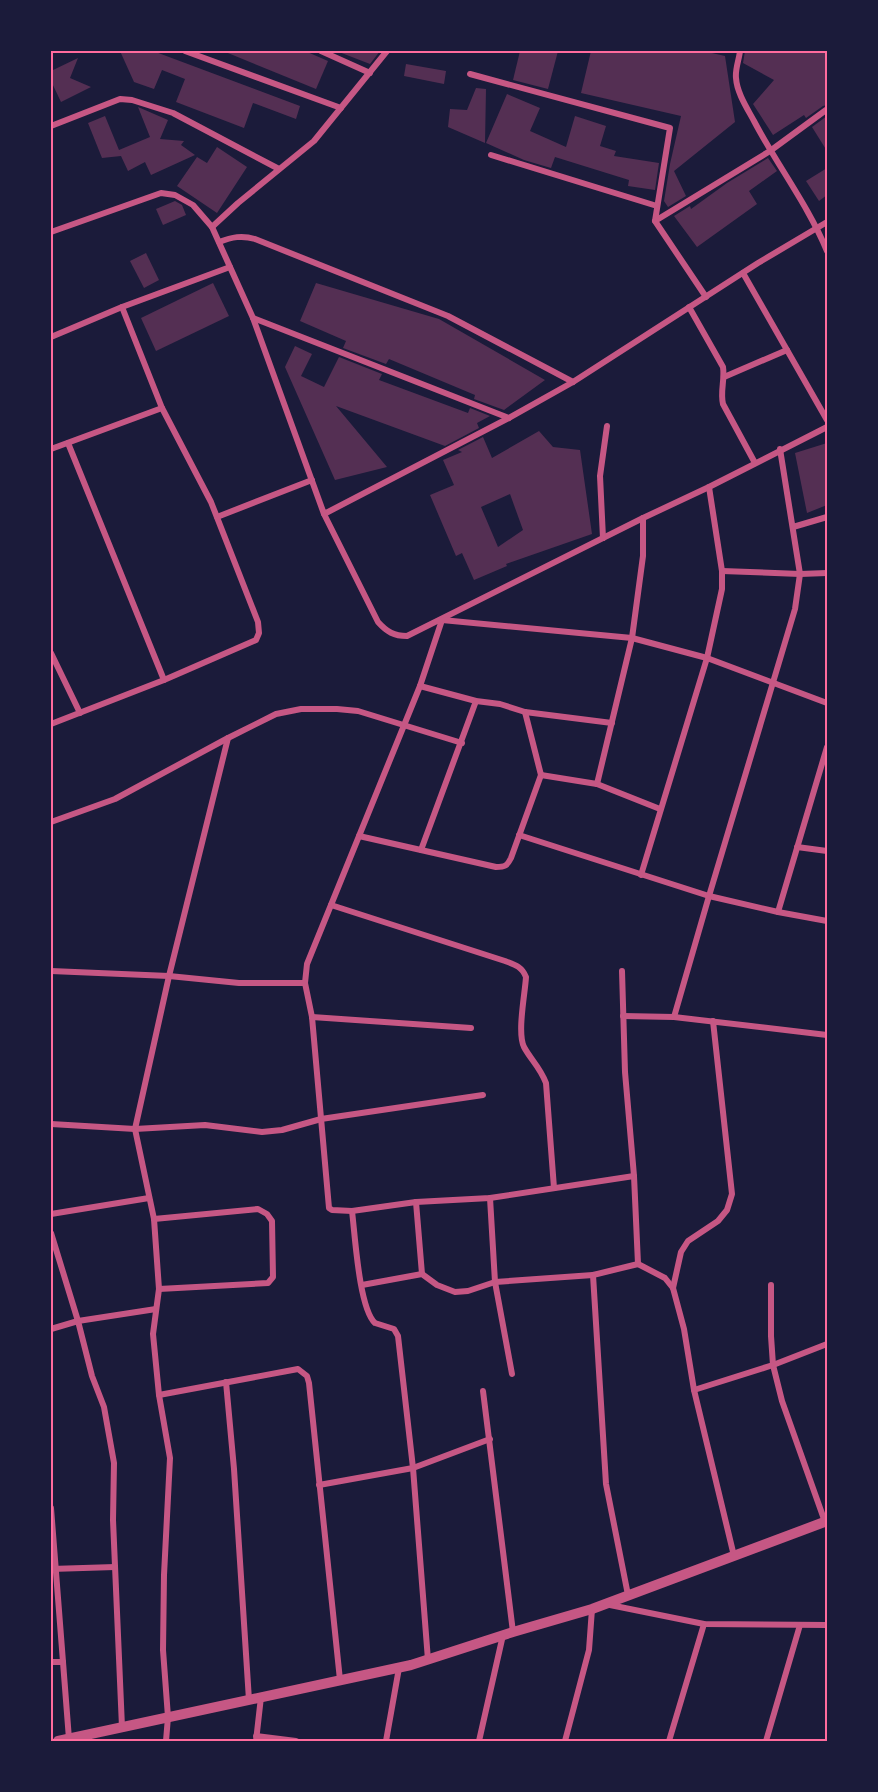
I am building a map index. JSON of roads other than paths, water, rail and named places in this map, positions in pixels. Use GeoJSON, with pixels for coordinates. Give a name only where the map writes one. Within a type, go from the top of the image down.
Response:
{"type":"FeatureCollection","features":[{"type":"Feature","properties":{"kind":"street"},"geometry":{"type":"LineString","coordinates":[[185,51],[341,108]]}},
{"type":"Feature","properties":{"kind":"street"},"geometry":{"type":"LineString","coordinates":[[212,227],[314,141],[387,51]]}},
{"type":"Feature","properties":{"kind":"street"},"geometry":{"type":"LineString","coordinates":[[740,51],[735,81],[743,100],[770,151],[818,228],[827,251]]}},
{"type":"Feature","properties":{"kind":"street"},"geometry":{"type":"LineString","coordinates":[[325,52],[370,73]]}},
{"type":"Feature","properties":{"kind":"street"},"geometry":{"type":"LineString","coordinates":[[470,74],[670,128],[655,221],[706,297]]}},
{"type":"Feature","properties":{"kind":"street"},"geometry":{"type":"LineString","coordinates":[[51,126],[120,99],[132,100],[172,113],[279,169]]}},
{"type":"Feature","properties":{"kind":"street"},"geometry":{"type":"LineString","coordinates":[[655,221],[770,151],[826,110]]}},
{"type":"Feature","properties":{"kind":"street"},"geometry":{"type":"LineString","coordinates":[[491,155],[657,206]]}},
{"type":"Feature","properties":{"kind":"street"},"geometry":{"type":"LineString","coordinates":[[51,232],[161,193],[175,195],[193,205],[212,227],[253,318],[324,514],[378,622],[387,632],[398,636],[407,636],[442,620],[827,427]]}},
{"type":"Feature","properties":{"kind":"street"},"geometry":{"type":"LineString","coordinates":[[324,514],[509,418],[573,382],[827,222]]}},
{"type":"Feature","properties":{"kind":"street"},"geometry":{"type":"LineString","coordinates":[[219,242],[245,236],[384,290],[448,316],[573,382]]}},
{"type":"Feature","properties":{"kind":"street"},"geometry":{"type":"LineString","coordinates":[[51,337],[122,307],[230,267]]}},
{"type":"Feature","properties":{"kind":"street"},"geometry":{"type":"LineString","coordinates":[[743,273],[827,420]]}},
{"type":"Feature","properties":{"kind":"street"},"geometry":{"type":"LineString","coordinates":[[51,724],[164,680],[256,640],[259,633],[258,622],[211,502],[162,408],[122,307]]}},
{"type":"Feature","properties":{"kind":"street"},"geometry":{"type":"LineString","coordinates":[[689,308],[723,367],[724,377],[720,394],[723,404],[755,463]]}},
{"type":"Feature","properties":{"kind":"street"},"geometry":{"type":"LineString","coordinates":[[253,318],[509,418]]}},
{"type":"Feature","properties":{"kind":"street"},"geometry":{"type":"LineString","coordinates":[[724,377],[787,350]]}},
{"type":"Feature","properties":{"kind":"street"},"geometry":{"type":"LineString","coordinates":[[51,449],[162,408]]}},
{"type":"Feature","properties":{"kind":"street"},"geometry":{"type":"LineString","coordinates":[[603,538],[600,476],[607,426]]}},
{"type":"Feature","properties":{"kind":"street"},"geometry":{"type":"LineString","coordinates":[[68,443],[164,680]]}},
{"type":"Feature","properties":{"kind":"street"},"geometry":{"type":"LineString","coordinates":[[674,1017],[795,609],[800,574],[780,449]]}},
{"type":"Feature","properties":{"kind":"street"},"geometry":{"type":"LineString","coordinates":[[217,517],[312,480]]}},
{"type":"Feature","properties":{"kind":"street"},"geometry":{"type":"LineString","coordinates":[[641,874],[707,658],[722,589],[722,572],[709,487]]}},
{"type":"Feature","properties":{"kind":"street"},"geometry":{"type":"LineString","coordinates":[[793,527],[827,517]]}},
{"type":"Feature","properties":{"kind":"street"},"geometry":{"type":"LineString","coordinates":[[597,784],[632,638],[640,589],[643,518]]}},
{"type":"Feature","properties":{"kind":"street"},"geometry":{"type":"LineString","coordinates":[[722,572],[827,573]]}},
{"type":"Feature","properties":{"kind":"street"},"geometry":{"type":"LineString","coordinates":[[442,620],[632,638],[707,658],[827,703]]}},
{"type":"Feature","properties":{"kind":"street"},"geometry":{"type":"LineString","coordinates":[[442,620],[420,686],[307,964],[305,983],[312,1017],[328,1205],[332,1210],[352,1210],[416,1202],[490,1198],[634,1176]]}},
{"type":"Feature","properties":{"kind":"street"},"geometry":{"type":"LineString","coordinates":[[51,653],[80,713]]}},
{"type":"Feature","properties":{"kind":"street"},"geometry":{"type":"LineString","coordinates":[[420,686],[525,712],[612,723]]}},
{"type":"Feature","properties":{"kind":"street"},"geometry":{"type":"LineString","coordinates":[[421,850],[476,701]]}},
{"type":"Feature","properties":{"kind":"street"},"geometry":{"type":"LineString","coordinates":[[51,822],[115,799],[276,714],[302,709],[358,711],[462,743]]}},
{"type":"Feature","properties":{"kind":"street"},"geometry":{"type":"LineString","coordinates":[[359,836],[504,867],[512,858],[541,775],[525,712]]}},
{"type":"Feature","properties":{"kind":"street"},"geometry":{"type":"LineString","coordinates":[[166,1741],[168,1717],[163,1650],[164,1575],[171,1458],[159,1395],[153,1335],[159,1289],[154,1219],[135,1129],[169,976],[228,738]]}},
{"type":"Feature","properties":{"kind":"street"},"geometry":{"type":"LineString","coordinates":[[778,912],[827,747]]}},
{"type":"Feature","properties":{"kind":"street"},"geometry":{"type":"LineString","coordinates":[[541,775],[597,784],[660,809]]}},
{"type":"Feature","properties":{"kind":"street"},"geometry":{"type":"LineString","coordinates":[[519,835],[709,896],[827,921]]}},
{"type":"Feature","properties":{"kind":"street"},"geometry":{"type":"LineString","coordinates":[[797,847],[827,851]]}},
{"type":"Feature","properties":{"kind":"street"},"geometry":{"type":"LineString","coordinates":[[331,905],[505,961],[523,970],[526,977],[521,1036],[524,1047],[541,1071],[546,1083],[554,1188]]}},
{"type":"Feature","properties":{"kind":"street"},"geometry":{"type":"LineString","coordinates":[[51,971],[169,976],[238,983],[305,983]]}},
{"type":"Feature","properties":{"kind":"street"},"geometry":{"type":"LineString","coordinates":[[622,971],[625,1072],[634,1176],[638,1264]]}},
{"type":"Feature","properties":{"kind":"street"},"geometry":{"type":"LineString","coordinates":[[623,1016],[674,1017],[827,1035]]}},
{"type":"Feature","properties":{"kind":"street"},"geometry":{"type":"LineString","coordinates":[[312,1017],[471,1028]]}},
{"type":"Feature","properties":{"kind":"street"},"geometry":{"type":"LineString","coordinates":[[673,1288],[681,1252],[688,1241],[718,1221],[727,1210],[732,1194],[714,1021]]}},
{"type":"Feature","properties":{"kind":"street"},"geometry":{"type":"LineString","coordinates":[[51,1124],[135,1129],[205,1125],[262,1132],[282,1130],[321,1119],[483,1095]]}},
{"type":"Feature","properties":{"kind":"street"},"geometry":{"type":"LineString","coordinates":[[51,1214],[149,1198]]}},
{"type":"Feature","properties":{"kind":"street"},"geometry":{"type":"LineString","coordinates":[[490,1198],[495,1282],[512,1374]]}},
{"type":"Feature","properties":{"kind":"street"},"geometry":{"type":"LineString","coordinates":[[416,1202],[422,1274]]}},
{"type":"Feature","properties":{"kind":"street"},"geometry":{"type":"LineString","coordinates":[[154,1219],[258,1209],[267,1214],[272,1221],[273,1277],[268,1283],[159,1289]]}},
{"type":"Feature","properties":{"kind":"street"},"geometry":{"type":"LineString","coordinates":[[352,1210],[362,1285],[371,1319],[375,1323],[394,1329],[398,1336],[428,1660]]}},
{"type":"Feature","properties":{"kind":"street"},"geometry":{"type":"LineString","coordinates":[[51,1233],[92,1376],[104,1407],[114,1463],[113,1520],[122,1727]]}},
{"type":"Feature","properties":{"kind":"street"},"geometry":{"type":"LineString","coordinates":[[362,1285],[422,1274],[437,1285],[455,1292],[468,1291],[495,1282],[593,1275],[638,1264],[664,1278],[673,1288],[684,1329],[694,1390],[734,1556]]}},
{"type":"Feature","properties":{"kind":"street"},"geometry":{"type":"LineString","coordinates":[[593,1275],[606,1484],[628,1595]]}},
{"type":"Feature","properties":{"kind":"street"},"geometry":{"type":"LineString","coordinates":[[51,1508],[53,1569],[63,1662],[64,1740],[399,1668],[592,1610],[826,1521],[782,1401],[773,1365],[771,1285]]}},
{"type":"Feature","properties":{"kind":"street"},"geometry":{"type":"LineString","coordinates":[[51,1329],[78,1321],[156,1309]]}},
{"type":"Feature","properties":{"kind":"street"},"geometry":{"type":"LineString","coordinates":[[694,1390],[773,1365],[827,1344]]}},
{"type":"Feature","properties":{"kind":"street"},"geometry":{"type":"LineString","coordinates":[[159,1395],[298,1369],[307,1376],[340,1680]]}},
{"type":"Feature","properties":{"kind":"street"},"geometry":{"type":"LineString","coordinates":[[226,1382],[249,1700]]}},
{"type":"Feature","properties":{"kind":"street"},"geometry":{"type":"LineString","coordinates":[[478,1741],[508,1634],[490,1439],[483,1392]]}},
{"type":"Feature","properties":{"kind":"street"},"geometry":{"type":"LineString","coordinates":[[319,1485],[412,1468],[490,1439]]}},
{"type":"Feature","properties":{"kind":"street"},"geometry":{"type":"LineString","coordinates":[[53,1569],[115,1567]]}},
{"type":"Feature","properties":{"kind":"street"},"geometry":{"type":"LineString","coordinates":[[606,1604],[704,1624],[827,1625]]}},
{"type":"Feature","properties":{"kind":"street"},"geometry":{"type":"LineString","coordinates":[[565,1741],[589,1650],[592,1610]]}},
{"type":"Feature","properties":{"kind":"street"},"geometry":{"type":"LineString","coordinates":[[669,1741],[704,1624]]}},
{"type":"Feature","properties":{"kind":"street"},"geometry":{"type":"LineString","coordinates":[[766,1741],[800,1625]]}},
{"type":"Feature","properties":{"kind":"street"},"geometry":{"type":"LineString","coordinates":[[51,1662],[63,1662]]}},
{"type":"Feature","properties":{"kind":"street"},"geometry":{"type":"LineString","coordinates":[[386,1741],[399,1668]]}},
{"type":"Feature","properties":{"kind":"street"},"geometry":{"type":"LineString","coordinates":[[261,1698],[256,1739],[296,1741]]}}]}
